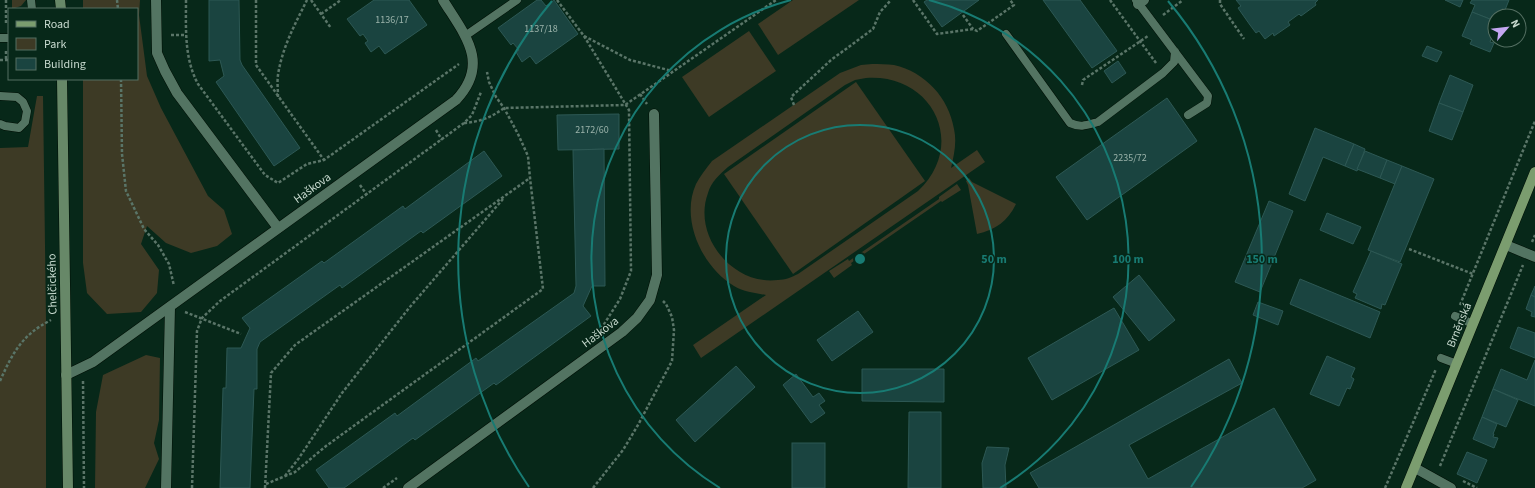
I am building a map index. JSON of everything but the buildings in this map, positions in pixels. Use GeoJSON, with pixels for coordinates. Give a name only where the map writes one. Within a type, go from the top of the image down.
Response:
{"type":"FeatureCollection","features":[{"type":"Feature","properties":{"kind":"main road","name":"Brněnská"},"geometry":{"type":"LineString","coordinates":[[1406,488],[1535,172]]}},
{"type":"Feature","properties":{"kind":"street"},"geometry":{"type":"LineString","coordinates":[[156,0],[158,53],[164,71],[177,93],[278,228]]}},
{"type":"Feature","properties":{"kind":"street","name":"Haškova"},"geometry":{"type":"LineString","coordinates":[[66,375],[93,362],[456,100],[466,90],[473,70],[473,54],[465,36],[442,0]]}},
{"type":"Feature","properties":{"kind":"street","name":"Chelčického"},"geometry":{"type":"LineString","coordinates":[[62,80],[68,488]]}},
{"type":"Feature","properties":{"kind":"street","name":"Haškova"},"geometry":{"type":"LineString","coordinates":[[408,488],[622,332],[637,318],[650,300],[657,275],[654,114]]}},
{"type":"Feature","properties":{"kind":"street"},"geometry":{"type":"LineString","coordinates":[[1506,245],[1531,256]]}},
{"type":"Feature","properties":{"kind":"street"},"geometry":{"type":"LineString","coordinates":[[166,488],[170,307]]}},
{"type":"Feature","properties":{"kind":"street"},"geometry":{"type":"LineString","coordinates":[[1415,468],[1451,488]]}},
{"type":"Feature","properties":{"kind":"lane"},"geometry":{"type":"LineString","coordinates":[[465,36],[517,0]]}},
{"type":"Feature","properties":{"kind":"lane"},"geometry":{"type":"LineString","coordinates":[[1139,1],[1157,29],[1208,96],[1207,103],[1188,115]]}},
{"type":"Feature","properties":{"kind":"lane"},"geometry":{"type":"LineString","coordinates":[[1006,34],[1070,123],[1078,127],[1098,122],[1164,73],[1174,62],[1175,52]]}},
{"type":"Feature","properties":{"kind":"lane"},"geometry":{"type":"LineString","coordinates":[[0,96],[17,97],[23,102],[27,111],[25,122],[18,128],[0,124]]}},
{"type":"Feature","properties":{"kind":"lane"},"geometry":{"type":"LineString","coordinates":[[1455,316],[1473,324]]}},
{"type":"Feature","properties":{"kind":"lane"},"geometry":{"type":"LineString","coordinates":[[1441,358],[1457,364]]}},
{"type":"Feature","properties":{"kind":"path"},"geometry":{"type":"LineString","coordinates":[[186,0],[188,56],[192,72],[198,84],[265,175],[278,183],[307,164],[324,160],[460,64]]}},
{"type":"Feature","properties":{"kind":"path"},"geometry":{"type":"LineString","coordinates":[[256,0],[256,65],[278,98],[324,160]]}},
{"type":"Feature","properties":{"kind":"path"},"geometry":{"type":"LineString","coordinates":[[278,98],[278,76],[284,52],[290,34],[307,0]]}},
{"type":"Feature","properties":{"kind":"path"},"geometry":{"type":"LineString","coordinates":[[311,0],[331,28]]}},
{"type":"Feature","properties":{"kind":"path"},"geometry":{"type":"LineString","coordinates":[[321,14],[341,0]]}},
{"type":"Feature","properties":{"kind":"path"},"geometry":{"type":"LineString","coordinates":[[557,0],[584,36],[629,110],[631,271],[620,299],[600,331]]}},
{"type":"Feature","properties":{"kind":"path"},"geometry":{"type":"LineString","coordinates":[[464,123],[472,123],[494,116],[504,108],[625,105],[776,0]]}},
{"type":"Feature","properties":{"kind":"path"},"geometry":{"type":"LineString","coordinates":[[794,105],[791,97],[831,60],[873,29],[880,12],[891,0]]}},
{"type":"Feature","properties":{"kind":"path"},"geometry":{"type":"LineString","coordinates":[[913,0],[937,34],[973,29],[977,31],[1014,5],[1010,0]]}},
{"type":"Feature","properties":{"kind":"path"},"geometry":{"type":"LineString","coordinates":[[1110,0],[1164,73]]}},
{"type":"Feature","properties":{"kind":"path"},"geometry":{"type":"LineString","coordinates":[[1157,29],[1162,16],[1183,0]]}},
{"type":"Feature","properties":{"kind":"path"},"geometry":{"type":"LineString","coordinates":[[1220,0],[1220,4],[1244,39]]}},
{"type":"Feature","properties":{"kind":"path"},"geometry":{"type":"LineString","coordinates":[[963,15],[973,29]]}},
{"type":"Feature","properties":{"kind":"path"},"geometry":{"type":"LineString","coordinates":[[584,36],[630,60],[656,68],[673,71]]}},
{"type":"Feature","properties":{"kind":"path"},"geometry":{"type":"LineString","coordinates":[[1082,85],[1083,80],[1140,41]]}},
{"type":"Feature","properties":{"kind":"path"},"geometry":{"type":"LineString","coordinates":[[266,484],[295,472],[326,446],[543,288],[528,156],[504,108],[496,97],[489,82],[487,72],[485,79]]}},
{"type":"Feature","properties":{"kind":"path"},"geometry":{"type":"LineString","coordinates":[[121,80],[122,154],[126,191],[144,229],[158,245],[168,264],[178,300]]}},
{"type":"Feature","properties":{"kind":"path"},"geometry":{"type":"LineString","coordinates":[[192,488],[197,330],[202,318],[220,301],[464,123],[472,115],[483,85]]}},
{"type":"Feature","properties":{"kind":"path"},"geometry":{"type":"LineString","coordinates":[[1455,316],[1535,121]]}},
{"type":"Feature","properties":{"kind":"path"},"geometry":{"type":"LineString","coordinates":[[265,488],[271,373],[295,345],[530,178]]}},
{"type":"Feature","properties":{"kind":"path"},"geometry":{"type":"LineString","coordinates":[[284,476],[299,458],[342,393],[409,308],[506,195]]}},
{"type":"Feature","properties":{"kind":"path"},"geometry":{"type":"LineString","coordinates":[[1439,468],[1531,256],[1535,235]]}},
{"type":"Feature","properties":{"kind":"path"},"geometry":{"type":"LineString","coordinates":[[1409,249],[1473,274]]}},
{"type":"Feature","properties":{"kind":"path"},"geometry":{"type":"LineString","coordinates":[[593,488],[626,444],[638,425],[672,361],[674,330],[672,317],[666,304],[653,291]]}},
{"type":"Feature","properties":{"kind":"path"},"geometry":{"type":"LineString","coordinates":[[202,318],[241,334]]}},
{"type":"Feature","properties":{"kind":"path"},"geometry":{"type":"LineString","coordinates":[[0,380],[10,358],[29,334],[38,326],[51,320]]}},
{"type":"Feature","properties":{"kind":"path"},"geometry":{"type":"LineString","coordinates":[[1385,488],[1441,358]]}},
{"type":"Feature","properties":{"kind":"path"},"geometry":{"type":"LineString","coordinates":[[83,367],[84,488]]}},
{"type":"Feature","properties":{"kind":"path"},"geometry":{"type":"LineString","coordinates":[[383,488],[402,474]]}},
{"type":"Feature","properties":{"kind":"green space"},"geometry":{"type":"Polygon","coordinates":[[[12,0],[26,0],[21,6],[12,8],[12,0]]]}},
{"type":"Feature","properties":{"kind":"green space"},"geometry":{"type":"Polygon","coordinates":[[[83,0],[140,0],[139,15],[147,76],[161,108],[208,196],[224,210],[232,234],[217,246],[191,253],[166,243],[147,226],[141,244],[159,270],[157,293],[141,312],[107,314],[87,293],[83,263],[83,80],[138,80],[138,8],[83,8],[83,0]]]}},
{"type":"Feature","properties":{"kind":"green space"},"geometry":{"type":"Polygon","coordinates":[[[793,0],[859,0],[778,55],[758,24],[793,0]]]}},
{"type":"Feature","properties":{"kind":"green space"},"geometry":{"type":"Polygon","coordinates":[[[749,31],[776,71],[709,117],[682,77],[749,31]]]}},
{"type":"Feature","properties":{"kind":"green space"},"geometry":{"type":"Polygon","coordinates":[[[861,65],[894,65],[905,68],[925,80],[941,97],[951,118],[954,129],[955,144],[951,168],[977,150],[985,162],[701,358],[693,345],[766,295],[746,291],[734,286],[712,267],[704,255],[697,241],[691,212],[692,198],[696,184],[712,161],[840,73],[861,65]],[[866,78],[855,80],[845,85],[728,167],[716,178],[708,193],[705,209],[706,226],[711,241],[720,255],[732,266],[746,275],[761,280],[781,280],[791,277],[798,274],[918,191],[933,172],[940,153],[941,133],[936,115],[925,99],[909,87],[889,79],[866,78]]]}},
{"type":"Feature","properties":{"kind":"green space"},"geometry":{"type":"Polygon","coordinates":[[[856,82],[925,181],[793,274],[724,174],[856,82]]]}},
{"type":"Feature","properties":{"kind":"green space"},"geometry":{"type":"Polygon","coordinates":[[[37,96],[43,96],[46,320],[46,488],[0,488],[0,148],[28,147],[37,96]]]}},
{"type":"Feature","properties":{"kind":"green space"},"geometry":{"type":"Polygon","coordinates":[[[969,178],[972,182],[1016,204],[1005,220],[1000,224],[990,230],[977,234],[966,181],[969,178]]]}},
{"type":"Feature","properties":{"kind":"green space"},"geometry":{"type":"Polygon","coordinates":[[[957,184],[961,190],[942,202],[941,201],[851,263],[852,265],[834,278],[829,271],[848,259],[849,261],[939,199],[939,197],[957,184]]]}},
{"type":"Feature","properties":{"kind":"green space"},"geometry":{"type":"Polygon","coordinates":[[[146,355],[160,358],[159,420],[154,443],[159,459],[145,488],[95,488],[96,412],[103,375],[146,355]]]}}]}
